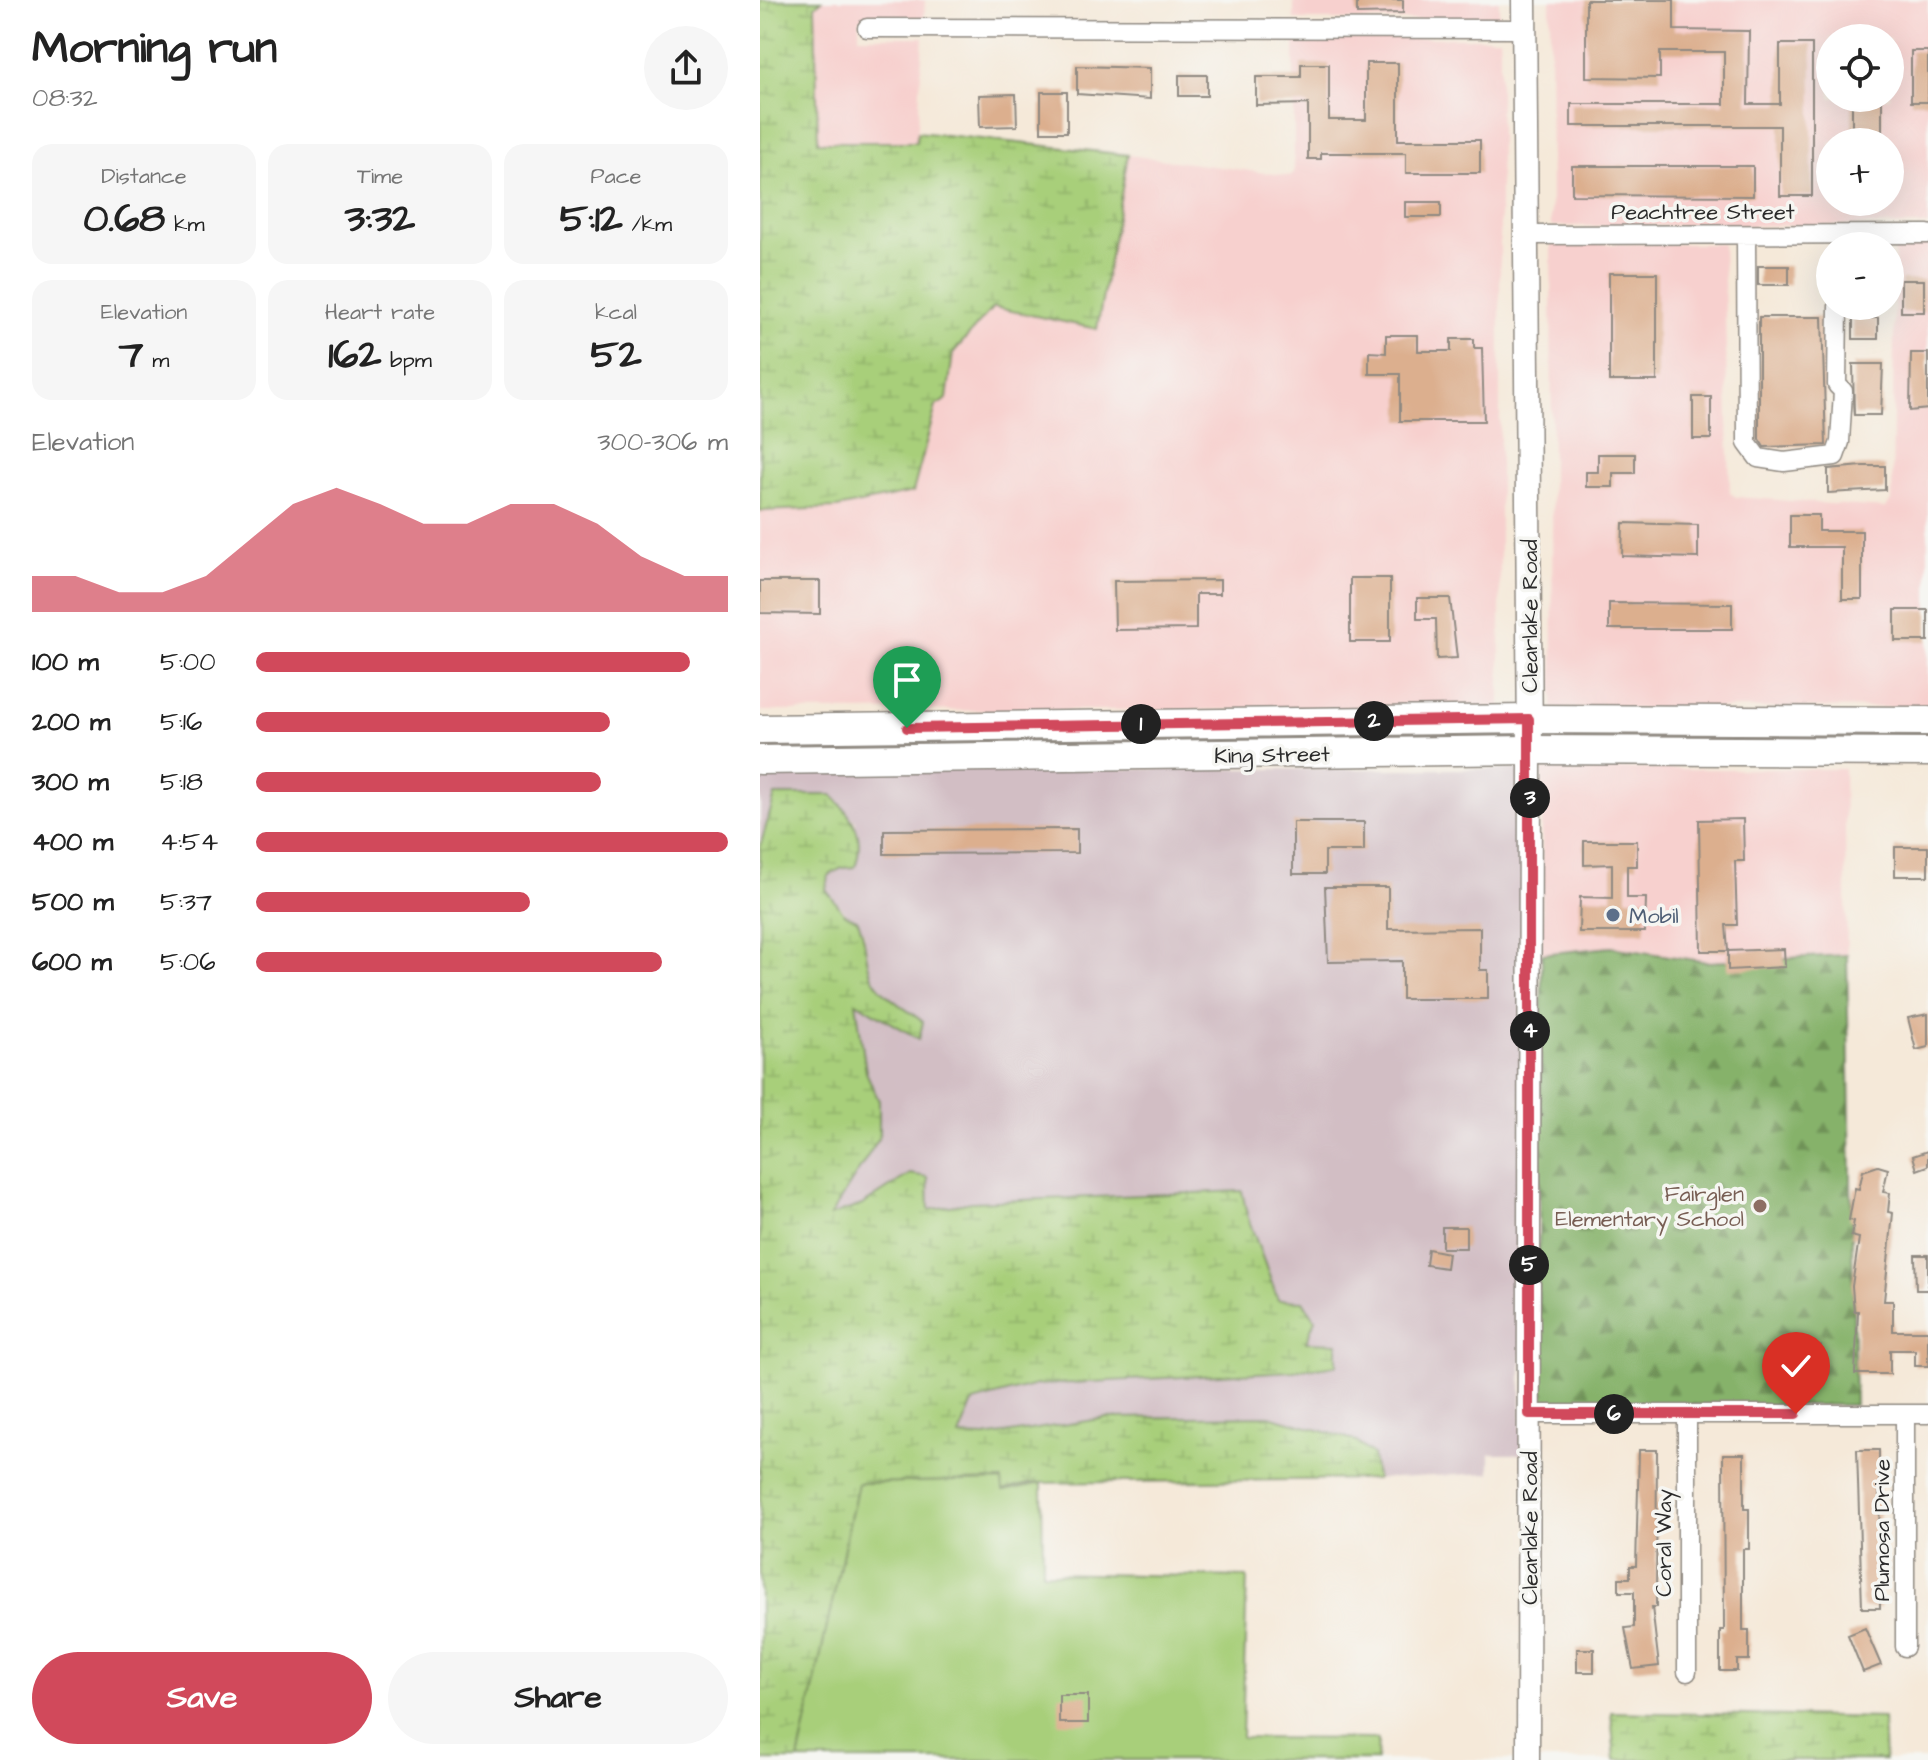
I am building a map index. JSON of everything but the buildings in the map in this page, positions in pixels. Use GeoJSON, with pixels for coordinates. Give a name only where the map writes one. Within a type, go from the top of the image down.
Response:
{"type":"FeatureCollection","features":[{"type":"Feature","properties":{"kind":"main road","name":"Clearlake Road"},"geometry":{"type":"LineString","coordinates":[[1524,0],[1530,750]]}},
{"type":"Feature","properties":{"kind":"main road","name":"King Street"},"geometry":{"type":"LineString","coordinates":[[760,729],[1529,719],[1928,721]]}},
{"type":"Feature","properties":{"kind":"main road"},"geometry":{"type":"LineString","coordinates":[[1093,725],[1094,756]]}},
{"type":"Feature","properties":{"kind":"main road"},"geometry":{"type":"LineString","coordinates":[[760,747],[862,746],[889,740],[907,728]]}},
{"type":"Feature","properties":{"kind":"main road","name":"King Street"},"geometry":{"type":"LineString","coordinates":[[760,760],[1530,750],[1928,752]]}},
{"type":"Feature","properties":{"kind":"street"},"geometry":{"type":"LineString","coordinates":[[867,28],[1524,29]]}},
{"type":"Feature","properties":{"kind":"street","name":"Peachtree Street"},"geometry":{"type":"LineString","coordinates":[[1904,236],[1928,234]]}},
{"type":"Feature","properties":{"kind":"street","name":"Peachtree Street"},"geometry":{"type":"LineString","coordinates":[[1526,235],[1746,235],[1816,239]]}},
{"type":"Feature","properties":{"kind":"street"},"geometry":{"type":"LineString","coordinates":[[1746,235],[1747,443],[1758,458],[1784,462],[1835,456],[1840,442],[1843,391],[1837,385],[1838,320]]}},
{"type":"Feature","properties":{"kind":"street","name":"Clearlake Road"},"geometry":{"type":"LineString","coordinates":[[1528,1760],[1530,750]]}},
{"type":"Feature","properties":{"kind":"street"},"geometry":{"type":"LineString","coordinates":[[1529,1414],[1928,1414]]}},
{"type":"Feature","properties":{"kind":"street","name":"Coral Way"},"geometry":{"type":"LineString","coordinates":[[1687,1414],[1687,1672]]}},
{"type":"Feature","properties":{"kind":"street","name":"Plumosa Drive"},"geometry":{"type":"LineString","coordinates":[[1905,1414],[1905,1647]]}},
{"type":"Feature","properties":{"kind":"shaded area"},"geometry":{"type":"Polygon","coordinates":[[[822,0],[925,0],[924,19],[859,19],[859,37],[923,37],[917,143],[818,142],[815,6],[822,0]]]}},
{"type":"Feature","properties":{"kind":"shaded area"},"geometry":{"type":"Polygon","coordinates":[[[1294,0],[1499,0],[1499,20],[1294,20],[1294,0]]]}},
{"type":"Feature","properties":{"kind":"shaded area"},"geometry":{"type":"Polygon","coordinates":[[[1550,0],[1928,0],[1928,225],[1551,226],[1550,0]]]}},
{"type":"Feature","properties":{"kind":"shaded area"},"geometry":{"type":"Polygon","coordinates":[[[1294,38],[1500,38],[1500,709],[760,711],[760,511],[837,508],[913,492],[936,406],[947,399],[953,353],[993,307],[1097,329],[1128,155],[1289,176],[1294,173],[1294,38]]]}},
{"type":"Feature","properties":{"kind":"shaded area"},"geometry":{"type":"Polygon","coordinates":[[[1904,243],[1928,243],[1928,707],[1553,709],[1551,244],[1723,244],[1730,493],[1736,497],[1885,508],[1892,500],[1894,320],[1904,320],[1904,243]]]}},
{"type":"Feature","properties":{"kind":"shaded area"},"geometry":{"type":"Polygon","coordinates":[[[760,769],[1522,769],[1521,1454],[1490,1454],[1490,1473],[1376,1479],[1372,1455],[1354,1440],[1313,1431],[1032,1431],[985,1437],[959,1436],[973,1402],[1036,1385],[1293,1371],[1336,1343],[1305,1343],[1315,1319],[1303,1301],[1278,1300],[1247,1215],[1242,1191],[972,1202],[929,1210],[928,1177],[910,1174],[862,1205],[830,1217],[879,1137],[879,1101],[866,1072],[855,1001],[918,1039],[923,1022],[888,995],[871,976],[864,932],[826,890],[828,876],[842,868],[855,867],[856,822],[831,795],[760,847],[760,769]]]}},
{"type":"Feature","properties":{"kind":"shaded area"},"geometry":{"type":"Polygon","coordinates":[[[1542,769],[1844,769],[1847,955],[1708,962],[1542,954],[1542,769]]]}},
{"type":"Feature","properties":{"kind":"green space"},"geometry":{"type":"Polygon","coordinates":[[[760,0],[822,0],[815,6],[818,142],[916,142],[918,132],[1128,155],[1097,329],[993,307],[953,353],[947,399],[936,406],[913,492],[837,508],[760,511],[760,0]]]}},
{"type":"Feature","properties":{"kind":"green space"},"geometry":{"type":"Polygon","coordinates":[[[775,795],[832,795],[846,811],[856,827],[858,856],[855,867],[842,868],[828,876],[826,890],[845,914],[857,919],[875,981],[887,995],[923,1022],[919,1039],[856,1002],[866,1072],[879,1101],[879,1138],[830,1216],[862,1205],[910,1174],[928,1177],[929,1210],[972,1202],[1242,1191],[1247,1215],[1278,1300],[1303,1301],[1315,1319],[1306,1342],[1337,1343],[1337,1365],[1293,1371],[1036,1385],[973,1402],[959,1436],[985,1437],[1107,1418],[1269,1416],[1354,1440],[1373,1455],[1376,1479],[1031,1483],[1003,1491],[1002,1480],[858,1483],[798,1760],[760,1760],[760,847],[775,795]]]}},
{"type":"Feature","properties":{"kind":"green space"},"geometry":{"type":"Polygon","coordinates":[[[1611,947],[1708,962],[1847,955],[1855,1405],[1537,1405],[1542,954],[1611,947]]]}},
{"type":"Feature","properties":{"kind":"green space"},"geometry":{"type":"Polygon","coordinates":[[[1002,1480],[1004,1491],[1042,1483],[1043,1573],[1247,1577],[1242,1738],[1378,1739],[1377,1760],[798,1760],[857,1483],[1002,1480]]]}},
{"type":"Feature","properties":{"kind":"green space"},"geometry":{"type":"Polygon","coordinates":[[[1611,1712],[1883,1718],[1885,1760],[1615,1760],[1611,1712]]]}},
{"type":"Feature","properties":{"kind":"place","name":"Mobil"},"geometry":{"type":"Point","coordinates":[1613,915]}},
{"type":"Feature","properties":{"kind":"place","name":"Fairglen Elementary School"},"geometry":{"type":"Point","coordinates":[1760,1206]}},
{"type":"Feature","properties":{"kind":"route"},"geometry":{"type":"LineString","coordinates":[[907,728],[1529,719],[1529,1414],[1796,1414]]}}]}
